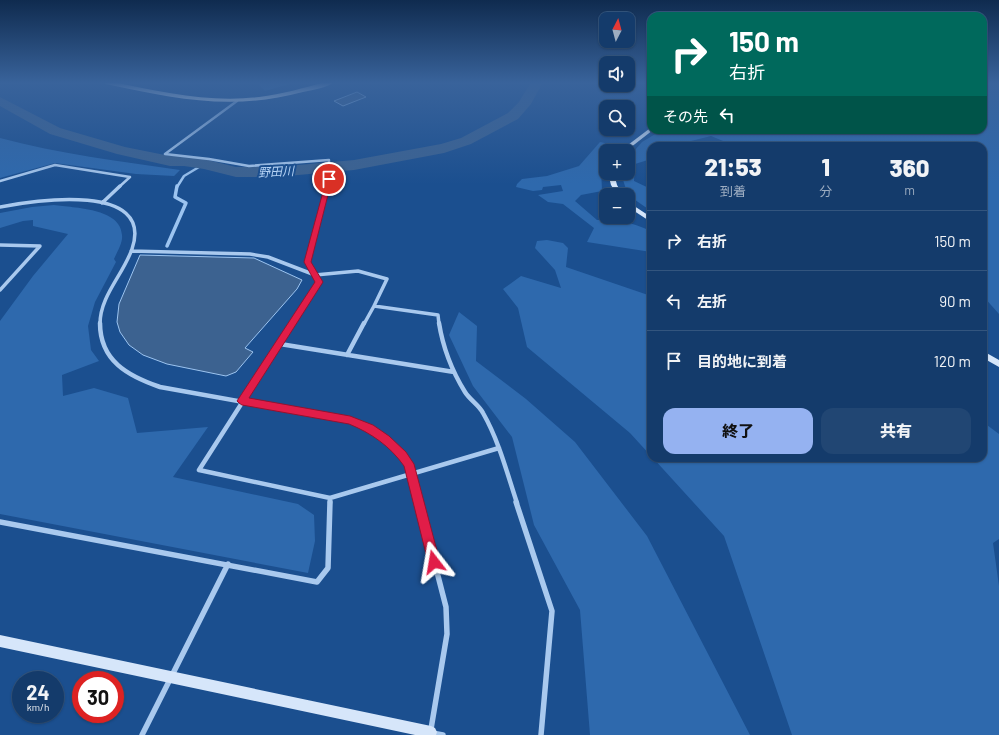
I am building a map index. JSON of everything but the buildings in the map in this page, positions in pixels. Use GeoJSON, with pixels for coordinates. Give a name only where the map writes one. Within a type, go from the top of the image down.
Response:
{"type":"FeatureCollection","features":[{"type":"Feature","properties":{"kind":"street"},"geometry":{"type":"LineString","coordinates":[[216,116],[165,154],[209,159],[249,166],[330,160],[329,179],[308,262],[319,282],[199,470],[330,498],[499,448]]}},
{"type":"Feature","properties":{"kind":"street"},"geometry":{"type":"LineString","coordinates":[[632,144],[647,133]]}},
{"type":"Feature","properties":{"kind":"street"},"geometry":{"type":"LineString","coordinates":[[0,181],[55,165],[130,177],[102,203]]}},
{"type":"Feature","properties":{"kind":"street"},"geometry":{"type":"LineString","coordinates":[[0,207],[40,199],[69,199],[115,206],[126,212],[131,218],[136,226],[134,244],[104,302],[100,318],[100,335],[104,351],[116,365],[132,376],[148,384],[350,420],[369,428],[385,439],[402,455],[409,464],[412,473],[446,607],[447,634],[435,734],[172,676],[0,641]]}},
{"type":"Feature","properties":{"kind":"street"},"geometry":{"type":"LineString","coordinates":[[635,209],[647,217]]}},
{"type":"Feature","properties":{"kind":"street"},"geometry":{"type":"LineString","coordinates":[[0,244],[40,246],[0,290]]}},
{"type":"Feature","properties":{"kind":"street"},"geometry":{"type":"LineString","coordinates":[[131,251],[250,254],[268,257],[315,275],[358,271],[387,278],[374,306],[347,355]]}},
{"type":"Feature","properties":{"kind":"street"},"geometry":{"type":"LineString","coordinates":[[374,306],[438,315],[442,342],[454,372],[466,393],[483,412],[499,448],[552,611],[541,735]]}},
{"type":"Feature","properties":{"kind":"street"},"geometry":{"type":"LineString","coordinates":[[280,344],[454,372]]}},
{"type":"Feature","properties":{"kind":"street"},"geometry":{"type":"LineString","coordinates":[[987,356],[999,364]]}},
{"type":"Feature","properties":{"kind":"street"},"geometry":{"type":"LineString","coordinates":[[0,522],[317,582],[328,568],[330,498]]}},
{"type":"Feature","properties":{"kind":"street"},"geometry":{"type":"LineString","coordinates":[[142,735],[228,564]]}},
{"type":"Feature","properties":{"kind":"shaded area"},"geometry":{"type":"Polygon","coordinates":[[[987,116],[999,116],[999,314],[987,300],[987,142],[726,142],[711,136],[687,142],[647,142],[647,160],[635,164],[635,150],[642,142],[655,134],[987,134],[987,116]]]}},
{"type":"Feature","properties":{"kind":"shaded area"},"geometry":{"type":"Polygon","coordinates":[[[0,138],[67,153],[180,170],[174,176],[136,174],[55,163],[0,178],[0,138]]]}},
{"type":"Feature","properties":{"kind":"shaded area"},"geometry":{"type":"Polygon","coordinates":[[[600,142],[605,143],[599,144],[599,180],[602,180],[602,188],[599,188],[599,192],[581,195],[575,201],[597,220],[599,220],[599,224],[633,224],[647,229],[647,251],[587,242],[594,228],[563,204],[548,202],[538,195],[563,191],[561,185],[543,187],[542,190],[533,191],[516,187],[522,179],[547,176],[579,166],[600,142]]]}},
{"type":"Feature","properties":{"kind":"shaded area"},"geometry":{"type":"Polygon","coordinates":[[[623,180],[634,180],[647,187],[647,208],[635,200],[635,188],[626,188],[623,180]]]}},
{"type":"Feature","properties":{"kind":"shaded area"},"geometry":{"type":"Polygon","coordinates":[[[54,205],[84,209],[105,214],[114,219],[120,226],[122,235],[121,244],[114,259],[116,262],[95,302],[88,326],[91,350],[99,361],[62,375],[63,396],[94,388],[128,398],[137,433],[208,427],[173,477],[298,504],[314,515],[315,541],[308,573],[0,514],[0,321],[33,276],[68,234],[33,226],[33,220],[23,221],[0,228],[0,213],[32,207],[54,205]]]}},
{"type":"Feature","properties":{"kind":"shaded area"},"geometry":{"type":"Polygon","coordinates":[[[547,240],[563,243],[568,248],[566,267],[647,295],[647,452],[630,433],[527,347],[518,308],[503,289],[521,276],[561,288],[555,270],[535,248],[537,241],[547,240]]]}},
{"type":"Feature","properties":{"kind":"shaded area"},"geometry":{"type":"Polygon","coordinates":[[[140,255],[254,258],[302,280],[297,289],[245,348],[253,352],[236,372],[226,376],[167,364],[143,355],[129,345],[120,332],[117,322],[119,304],[140,255]]]}},
{"type":"Feature","properties":{"kind":"shaded area"},"geometry":{"type":"Polygon","coordinates":[[[459,312],[477,326],[476,361],[526,399],[575,442],[647,536],[750,735],[590,735],[580,610],[534,525],[512,437],[473,386],[449,335],[459,312]]]}},
{"type":"Feature","properties":{"kind":"shaded area"},"geometry":{"type":"Polygon","coordinates":[[[987,425],[999,434],[999,539],[993,543],[999,586],[999,735],[792,735],[724,536],[657,462],[987,462],[987,425]]]}},
{"type":"Feature","properties":{"kind":"waterway","name":"野田川"},"geometry":{"type":"LineString","coordinates":[[28,116],[55,131],[122,151],[170,161],[184,161],[204,164],[236,172],[276,172],[354,165],[444,148],[466,141],[513,116]]}},
{"type":"Feature","properties":{"kind":"waterway"},"geometry":{"type":"LineString","coordinates":[[177,187],[184,176],[204,164]]}},
{"type":"Feature","properties":{"kind":"waterway"},"geometry":{"type":"LineString","coordinates":[[167,246],[186,203],[175,197],[177,186]]}},
{"type":"Feature","properties":{"kind":"route"},"geometry":{"type":"LineString","coordinates":[[329,179],[308,262],[319,282],[242,401],[350,420],[369,428],[385,439],[409,464],[434,562]]}}]}
